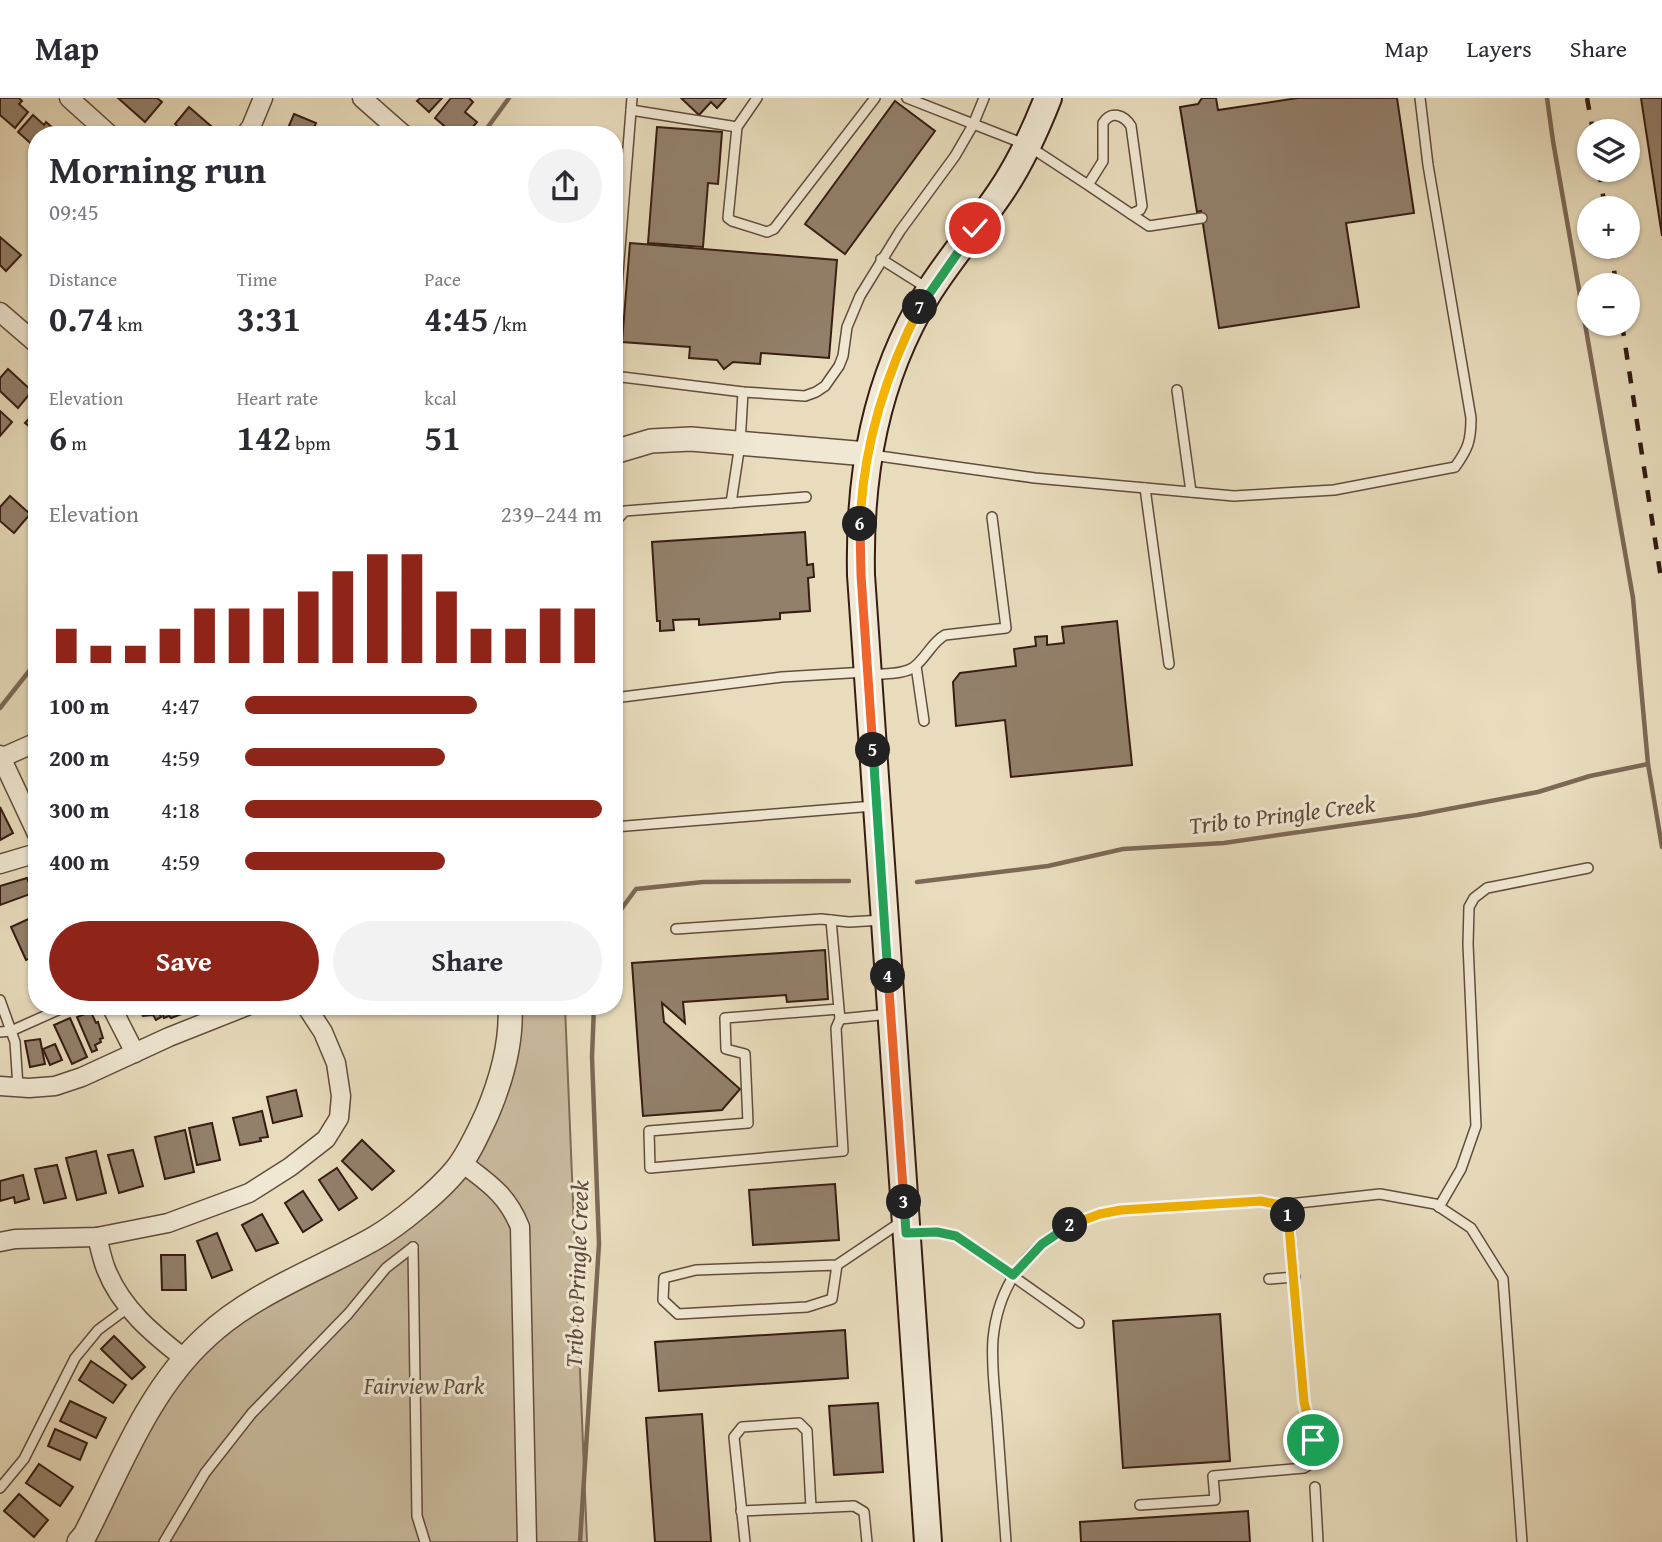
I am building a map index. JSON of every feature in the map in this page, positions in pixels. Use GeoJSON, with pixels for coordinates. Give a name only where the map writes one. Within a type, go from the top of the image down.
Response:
{"type":"FeatureCollection","features":[{"type":"Feature","properties":{"kind":"main road"},"geometry":{"type":"LineString","coordinates":[[928,1542],[884,920],[860,531],[867,454],[879,405],[906,334],[930,290],[1001,192],[1027,145],[1048,98]]}},
{"type":"Feature","properties":{"kind":"street"},"geometry":{"type":"LineString","coordinates":[[69,98],[100,126]]}},
{"type":"Feature","properties":{"kind":"street"},"geometry":{"type":"LineString","coordinates":[[251,126],[263,98]]}},
{"type":"Feature","properties":{"kind":"street"},"geometry":{"type":"LineString","coordinates":[[362,98],[394,126]]}},
{"type":"Feature","properties":{"kind":"street"},"geometry":{"type":"LineString","coordinates":[[0,312],[28,336]]}},
{"type":"Feature","properties":{"kind":"street"},"geometry":{"type":"LineString","coordinates":[[623,449],[651,440],[691,439],[867,454]]}},
{"type":"Feature","properties":{"kind":"street"},"geometry":{"type":"LineString","coordinates":[[28,746],[1,756],[28,814]]}},
{"type":"Feature","properties":{"kind":"street"},"geometry":{"type":"LineString","coordinates":[[0,864],[28,856]]}},
{"type":"Feature","properties":{"kind":"street"},"geometry":{"type":"LineString","coordinates":[[116,1015],[135,1053]]}},
{"type":"Feature","properties":{"kind":"street"},"geometry":{"type":"LineString","coordinates":[[9,1087],[55,1086],[97,1072],[221,1015]]}},
{"type":"Feature","properties":{"kind":"street"},"geometry":{"type":"LineString","coordinates":[[0,1242],[15,1239],[97,1237],[168,1223],[249,1193],[290,1167],[326,1139],[340,1118],[341,1096],[336,1063],[323,1032],[312,1015]]}},
{"type":"Feature","properties":{"kind":"street"},"geometry":{"type":"LineString","coordinates":[[79,1542],[151,1406],[185,1359],[208,1335],[289,1281],[377,1237],[420,1204],[456,1170],[478,1135],[497,1090],[511,1015]]}},
{"type":"Feature","properties":{"kind":"street"},"geometry":{"type":"LineString","coordinates":[[461,1162],[501,1193],[513,1209],[520,1227],[527,1542]]}},
{"type":"Feature","properties":{"kind":"street"},"geometry":{"type":"LineString","coordinates":[[97,1237],[106,1269],[119,1295],[163,1343],[185,1359]]}},
{"type":"Feature","properties":{"kind":"lane"},"geometry":{"type":"LineString","coordinates":[[623,211],[632,98]]}},
{"type":"Feature","properties":{"kind":"lane"},"geometry":{"type":"LineString","coordinates":[[757,98],[737,127],[728,218],[771,232],[875,98]]}},
{"type":"Feature","properties":{"kind":"lane"},"geometry":{"type":"LineString","coordinates":[[907,98],[1027,145],[1149,226],[1202,218]]}},
{"type":"Feature","properties":{"kind":"lane"},"geometry":{"type":"LineString","coordinates":[[623,377],[743,392],[805,396],[825,386],[833,377],[843,356],[851,313],[881,259],[955,156],[974,125],[984,98]]}},
{"type":"Feature","properties":{"kind":"lane"},"geometry":{"type":"LineString","coordinates":[[867,454],[1035,478],[1234,496],[1334,490],[1455,467],[1467,451],[1471,436],[1471,418],[1430,179],[1420,98]]}},
{"type":"Feature","properties":{"kind":"lane"},"geometry":{"type":"LineString","coordinates":[[631,110],[737,127]]}},
{"type":"Feature","properties":{"kind":"lane"},"geometry":{"type":"LineString","coordinates":[[1088,185],[1103,161],[1103,123],[1115,115],[1124,117],[1131,126],[1142,206],[1131,214]]}},
{"type":"Feature","properties":{"kind":"lane"},"geometry":{"type":"LineString","coordinates":[[881,259],[930,290]]}},
{"type":"Feature","properties":{"kind":"lane"},"geometry":{"type":"LineString","coordinates":[[1177,390],[1191,492]]}},
{"type":"Feature","properties":{"kind":"lane"},"geometry":{"type":"LineString","coordinates":[[731,503],[740,444],[743,392]]}},
{"type":"Feature","properties":{"kind":"lane"},"geometry":{"type":"LineString","coordinates":[[1145,488],[1170,664]]}},
{"type":"Feature","properties":{"kind":"lane"},"geometry":{"type":"LineString","coordinates":[[623,513],[806,497]]}},
{"type":"Feature","properties":{"kind":"lane"},"geometry":{"type":"LineString","coordinates":[[623,697],[782,677],[905,671],[916,666],[937,639],[945,635],[1006,628],[992,517]]}},
{"type":"Feature","properties":{"kind":"lane"},"geometry":{"type":"LineString","coordinates":[[916,666],[924,721]]}},
{"type":"Feature","properties":{"kind":"lane"},"geometry":{"type":"LineString","coordinates":[[623,826],[877,806]]}},
{"type":"Feature","properties":{"kind":"lane"},"geometry":{"type":"LineString","coordinates":[[1439,1207],[1461,1169],[1476,1126],[1468,944],[1469,906],[1474,898],[1487,888],[1588,868]]}},
{"type":"Feature","properties":{"kind":"lane"},"geometry":{"type":"LineString","coordinates":[[676,929],[821,919],[849,922],[884,920]]}},
{"type":"Feature","properties":{"kind":"lane"},"geometry":{"type":"LineString","coordinates":[[831,920],[839,1014],[836,1028],[843,1152],[650,1168],[649,1130],[748,1123],[744,1054],[726,1049],[725,1018],[839,1014],[891,1014]]}},
{"type":"Feature","properties":{"kind":"lane"},"geometry":{"type":"LineString","coordinates":[[0,1000],[15,1042],[9,1087]]}},
{"type":"Feature","properties":{"kind":"lane"},"geometry":{"type":"LineString","coordinates":[[0,1032],[11,1031],[47,1015]]}},
{"type":"Feature","properties":{"kind":"lane"},"geometry":{"type":"LineString","coordinates":[[1006,1542],[993,1342],[1000,1302],[1013,1275],[1032,1252],[1070,1225],[1121,1210],[1261,1201],[1280,1205],[1380,1194],[1435,1204],[1471,1228],[1503,1279],[1522,1542]]}},
{"type":"Feature","properties":{"kind":"lane"},"geometry":{"type":"LineString","coordinates":[[1140,1505],[1215,1500],[1213,1476],[1304,1468],[1313,1462],[1315,1447],[1304,1402],[1289,1216],[1280,1205]]}},
{"type":"Feature","properties":{"kind":"lane"},"geometry":{"type":"LineString","coordinates":[[836,1265],[832,1298],[807,1307],[678,1314],[663,1300],[664,1278],[696,1270],[836,1265],[906,1226],[956,1236],[1079,1322]]}},
{"type":"Feature","properties":{"kind":"lane"},"geometry":{"type":"LineString","coordinates":[[164,1542],[205,1473],[252,1413],[348,1314],[386,1268],[413,1247],[417,1516],[425,1542]]}},
{"type":"Feature","properties":{"kind":"lane"},"geometry":{"type":"LineString","coordinates":[[1269,1279],[1295,1277]]}},
{"type":"Feature","properties":{"kind":"lane"},"geometry":{"type":"LineString","coordinates":[[0,1488],[24,1459],[75,1358],[98,1331],[129,1307]]}},
{"type":"Feature","properties":{"kind":"lane"},"geometry":{"type":"LineString","coordinates":[[745,1542],[734,1437],[742,1427],[799,1423],[807,1431],[811,1507]]}},
{"type":"Feature","properties":{"kind":"lane"},"geometry":{"type":"LineString","coordinates":[[1315,1487],[1318,1542]]}},
{"type":"Feature","properties":{"kind":"lane"},"geometry":{"type":"LineString","coordinates":[[741,1511],[854,1506],[864,1512],[867,1542]]}},
{"type":"Feature","properties":{"kind":"lane"},"geometry":{"type":"LineString","coordinates":[[916,1542],[928,1542]]}},
{"type":"Feature","properties":{"kind":"green space","name":"Fairview Park"},"geometry":{"type":"Polygon","coordinates":[[[508,1015],[565,1015],[587,1542],[79,1542],[193,1350],[377,1237],[478,1135],[508,1015]]]}},
{"type":"Feature","properties":{"kind":"building"},"geometry":{"type":"Polygon","coordinates":[[[0,98],[19,98],[22,101],[19,104],[28,112],[15,128],[0,115],[0,98]]]}},
{"type":"Feature","properties":{"kind":"building"},"geometry":{"type":"Polygon","coordinates":[[[118,98],[157,98],[162,102],[145,122],[118,98]]]}},
{"type":"Feature","properties":{"kind":"building"},"geometry":{"type":"Polygon","coordinates":[[[420,98],[442,98],[429,112],[417,101],[420,98]]]}},
{"type":"Feature","properties":{"kind":"building"},"geometry":{"type":"Polygon","coordinates":[[[451,98],[469,98],[473,102],[465,112],[477,122],[474,126],[444,126],[435,118],[451,98]]]}},
{"type":"Feature","properties":{"kind":"building"},"geometry":{"type":"Polygon","coordinates":[[[681,98],[726,98],[717,108],[711,102],[699,115],[681,98]]]}},
{"type":"Feature","properties":{"kind":"building"},"geometry":{"type":"Polygon","coordinates":[[[1202,98],[1216,98],[1218,110],[1298,98],[1397,98],[1414,213],[1346,223],[1359,307],[1219,328],[1201,211],[1197,212],[1180,107],[1198,104],[1202,98]]]}},
{"type":"Feature","properties":{"kind":"building"},"geometry":{"type":"Polygon","coordinates":[[[1641,98],[1662,98],[1662,236],[1641,98]]]}},
{"type":"Feature","properties":{"kind":"building"},"geometry":{"type":"Polygon","coordinates":[[[895,101],[935,131],[845,254],[805,224],[895,101]]]}},
{"type":"Feature","properties":{"kind":"building"},"geometry":{"type":"Polygon","coordinates":[[[189,107],[211,126],[177,126],[175,124],[189,107]]]}},
{"type":"Feature","properties":{"kind":"building"},"geometry":{"type":"Polygon","coordinates":[[[294,114],[316,123],[315,126],[289,126],[294,114]]]}},
{"type":"Feature","properties":{"kind":"building"},"geometry":{"type":"Polygon","coordinates":[[[33,115],[44,125],[46,122],[51,126],[28,126],[28,141],[18,132],[33,115]]]}},
{"type":"Feature","properties":{"kind":"building"},"geometry":{"type":"Polygon","coordinates":[[[657,127],[722,132],[718,184],[708,183],[703,247],[648,243],[657,127]]]}},
{"type":"Feature","properties":{"kind":"building"},"geometry":{"type":"Polygon","coordinates":[[[0,237],[21,255],[6,271],[0,265],[0,237]]]}},
{"type":"Feature","properties":{"kind":"building"},"geometry":{"type":"Polygon","coordinates":[[[630,243],[837,260],[829,358],[761,353],[760,364],[733,362],[724,369],[717,360],[689,358],[690,347],[623,342],[630,243]]]}},
{"type":"Feature","properties":{"kind":"building"},"geometry":{"type":"Polygon","coordinates":[[[8,369],[28,387],[28,396],[18,408],[0,391],[0,378],[8,369]]]}},
{"type":"Feature","properties":{"kind":"building"},"geometry":{"type":"Polygon","coordinates":[[[0,411],[12,422],[0,436],[0,411]]]}},
{"type":"Feature","properties":{"kind":"building"},"geometry":{"type":"Polygon","coordinates":[[[10,496],[28,512],[28,516],[14,533],[0,521],[0,507],[10,496]]]}},
{"type":"Feature","properties":{"kind":"building"},"geometry":{"type":"Polygon","coordinates":[[[805,532],[807,565],[813,564],[814,577],[808,578],[810,611],[780,613],[780,619],[699,625],[699,619],[673,620],[674,630],[660,631],[652,542],[805,532]]]}},
{"type":"Feature","properties":{"kind":"building"},"geometry":{"type":"Polygon","coordinates":[[[1117,621],[1132,765],[1011,777],[1005,720],[956,726],[953,682],[960,673],[1016,666],[1014,649],[1036,646],[1035,637],[1047,636],[1047,645],[1064,643],[1062,627],[1117,621]]]}},
{"type":"Feature","properties":{"kind":"building"},"geometry":{"type":"Polygon","coordinates":[[[0,807],[13,833],[0,840],[0,807]]]}},
{"type":"Feature","properties":{"kind":"building"},"geometry":{"type":"Polygon","coordinates":[[[27,878],[28,895],[0,905],[0,886],[27,878]]]}},
{"type":"Feature","properties":{"kind":"building"},"geometry":{"type":"Polygon","coordinates":[[[28,919],[28,959],[26,960],[11,927],[28,919]]]}},
{"type":"Feature","properties":{"kind":"building"},"geometry":{"type":"Polygon","coordinates":[[[825,950],[828,999],[787,1002],[786,995],[683,1002],[685,1023],[662,1003],[664,1022],[740,1089],[722,1110],[643,1116],[632,963],[825,950]]]}},
{"type":"Feature","properties":{"kind":"building"},"geometry":{"type":"Polygon","coordinates":[[[92,1015],[96,1023],[98,1022],[103,1038],[95,1045],[97,1050],[92,1052],[77,1017],[92,1015]]]}},
{"type":"Feature","properties":{"kind":"building"},"geometry":{"type":"Polygon","coordinates":[[[70,1018],[87,1057],[72,1064],[54,1025],[70,1018]]]}},
{"type":"Feature","properties":{"kind":"building"},"geometry":{"type":"Polygon","coordinates":[[[40,1039],[45,1064],[30,1067],[25,1041],[40,1039]]]}},
{"type":"Feature","properties":{"kind":"building"},"geometry":{"type":"Polygon","coordinates":[[[55,1044],[62,1060],[50,1065],[43,1049],[55,1044]]]}},
{"type":"Feature","properties":{"kind":"building"},"geometry":{"type":"Polygon","coordinates":[[[296,1090],[302,1116],[273,1123],[267,1097],[296,1090]]]}},
{"type":"Feature","properties":{"kind":"building"},"geometry":{"type":"Polygon","coordinates":[[[262,1111],[268,1137],[240,1145],[233,1118],[262,1111]]]}},
{"type":"Feature","properties":{"kind":"building"},"geometry":{"type":"Polygon","coordinates":[[[212,1123],[220,1160],[197,1165],[189,1128],[212,1123]]]}},
{"type":"Feature","properties":{"kind":"building"},"geometry":{"type":"Polygon","coordinates":[[[185,1130],[194,1172],[165,1179],[155,1137],[185,1130]]]}},
{"type":"Feature","properties":{"kind":"building"},"geometry":{"type":"Polygon","coordinates":[[[362,1140],[394,1171],[372,1190],[342,1161],[362,1140]]]}},
{"type":"Feature","properties":{"kind":"building"},"geometry":{"type":"Polygon","coordinates":[[[133,1150],[143,1186],[119,1193],[108,1155],[133,1150]]]}},
{"type":"Feature","properties":{"kind":"building"},"geometry":{"type":"Polygon","coordinates":[[[96,1151],[106,1193],[77,1200],[66,1158],[96,1151]]]}},
{"type":"Feature","properties":{"kind":"building"},"geometry":{"type":"Polygon","coordinates":[[[57,1165],[66,1198],[44,1203],[35,1169],[57,1165]]]}},
{"type":"Feature","properties":{"kind":"building"},"geometry":{"type":"Polygon","coordinates":[[[337,1168],[357,1198],[339,1210],[319,1180],[337,1168]]]}},
{"type":"Feature","properties":{"kind":"building"},"geometry":{"type":"Polygon","coordinates":[[[23,1175],[29,1199],[15,1203],[14,1197],[0,1201],[0,1181],[23,1175]]]}},
{"type":"Feature","properties":{"kind":"building"},"geometry":{"type":"Polygon","coordinates":[[[835,1184],[839,1240],[753,1245],[749,1190],[835,1184]]]}},
{"type":"Feature","properties":{"kind":"building"},"geometry":{"type":"Polygon","coordinates":[[[303,1191],[322,1220],[303,1232],[285,1203],[303,1191]]]}},
{"type":"Feature","properties":{"kind":"building"},"geometry":{"type":"Polygon","coordinates":[[[262,1214],[278,1243],[256,1251],[242,1225],[262,1214]]]}},
{"type":"Feature","properties":{"kind":"building"},"geometry":{"type":"Polygon","coordinates":[[[217,1233],[232,1270],[212,1278],[197,1241],[217,1233]]]}},
{"type":"Feature","properties":{"kind":"building"},"geometry":{"type":"Polygon","coordinates":[[[161,1255],[185,1255],[186,1290],[162,1290],[161,1255]]]}},
{"type":"Feature","properties":{"kind":"building"},"geometry":{"type":"Polygon","coordinates":[[[1220,1314],[1230,1461],[1123,1468],[1113,1321],[1220,1314]]]}},
{"type":"Feature","properties":{"kind":"building"},"geometry":{"type":"Polygon","coordinates":[[[845,1330],[848,1378],[659,1391],[655,1342],[845,1330]]]}},
{"type":"Feature","properties":{"kind":"building"},"geometry":{"type":"Polygon","coordinates":[[[114,1336],[145,1367],[132,1379],[101,1349],[114,1336]]]}},
{"type":"Feature","properties":{"kind":"building"},"geometry":{"type":"Polygon","coordinates":[[[91,1361],[126,1385],[113,1403],[79,1380],[91,1361]]]}},
{"type":"Feature","properties":{"kind":"building"},"geometry":{"type":"Polygon","coordinates":[[[70,1401],[106,1418],[96,1438],[60,1421],[70,1401]]]}},
{"type":"Feature","properties":{"kind":"building"},"geometry":{"type":"Polygon","coordinates":[[[878,1403],[883,1472],[834,1475],[829,1406],[878,1403]]]}},
{"type":"Feature","properties":{"kind":"building"},"geometry":{"type":"Polygon","coordinates":[[[702,1414],[711,1542],[655,1542],[646,1418],[702,1414]]]}},
{"type":"Feature","properties":{"kind":"building"},"geometry":{"type":"Polygon","coordinates":[[[55,1429],[87,1443],[80,1460],[48,1446],[55,1429]]]}},
{"type":"Feature","properties":{"kind":"building"},"geometry":{"type":"Polygon","coordinates":[[[39,1464],[73,1487],[60,1506],[26,1483],[39,1464]]]}},
{"type":"Feature","properties":{"kind":"building"},"geometry":{"type":"Polygon","coordinates":[[[19,1494],[48,1520],[34,1537],[4,1511],[19,1494]]]}},
{"type":"Feature","properties":{"kind":"building"},"geometry":{"type":"Polygon","coordinates":[[[1248,1511],[1250,1542],[1081,1542],[1080,1522],[1248,1511]]]}},
{"type":"Feature","properties":{"kind":"waterway"},"geometry":{"type":"LineString","coordinates":[[489,126],[509,98]]}},
{"type":"Feature","properties":{"kind":"waterway","name":"Trib to Pringle Creek"},"geometry":{"type":"LineString","coordinates":[[1547,98],[1633,598],[1648,764],[1662,847]]}},
{"type":"Feature","properties":{"kind":"waterway"},"geometry":{"type":"LineString","coordinates":[[0,708],[28,672]]}},
{"type":"Feature","properties":{"kind":"waterway","name":"Trib to Pringle Creek"},"geometry":{"type":"LineString","coordinates":[[917,882],[1048,866],[1123,849],[1224,843],[1417,815],[1538,792],[1590,776],[1648,764]]}},
{"type":"Feature","properties":{"kind":"waterway","name":"Trib to Pringle Creek"},"geometry":{"type":"LineString","coordinates":[[623,907],[636,889],[703,882],[849,881]]}},
{"type":"Feature","properties":{"kind":"waterway","name":"Trib to Pringle Creek"},"geometry":{"type":"LineString","coordinates":[[580,1542],[599,1244],[592,1057],[594,1015]]}},
{"type":"Feature","properties":{"kind":"railway"},"geometry":{"type":"LineString","coordinates":[[1587,98],[1591,119]]}},
{"type":"Feature","properties":{"kind":"railway"},"geometry":{"type":"LineString","coordinates":[[1601,182],[1603,196]]}},
{"type":"Feature","properties":{"kind":"railway"},"geometry":{"type":"LineString","coordinates":[[1613,259],[1614,273]]}},
{"type":"Feature","properties":{"kind":"railway"},"geometry":{"type":"LineString","coordinates":[[1624,336],[1662,585]]}},
{"type":"Feature","properties":{"kind":"route"},"geometry":{"type":"LineString","coordinates":[[975,228],[930,290],[906,334],[879,405],[867,454],[861,505],[861,575],[906,1233],[946,1232],[965,1241],[1013,1275],[1032,1252],[1051,1237],[1070,1225],[1100,1214],[1121,1210],[1261,1201],[1280,1205],[1289,1216],[1305,1414],[1313,1440]]}}]}
